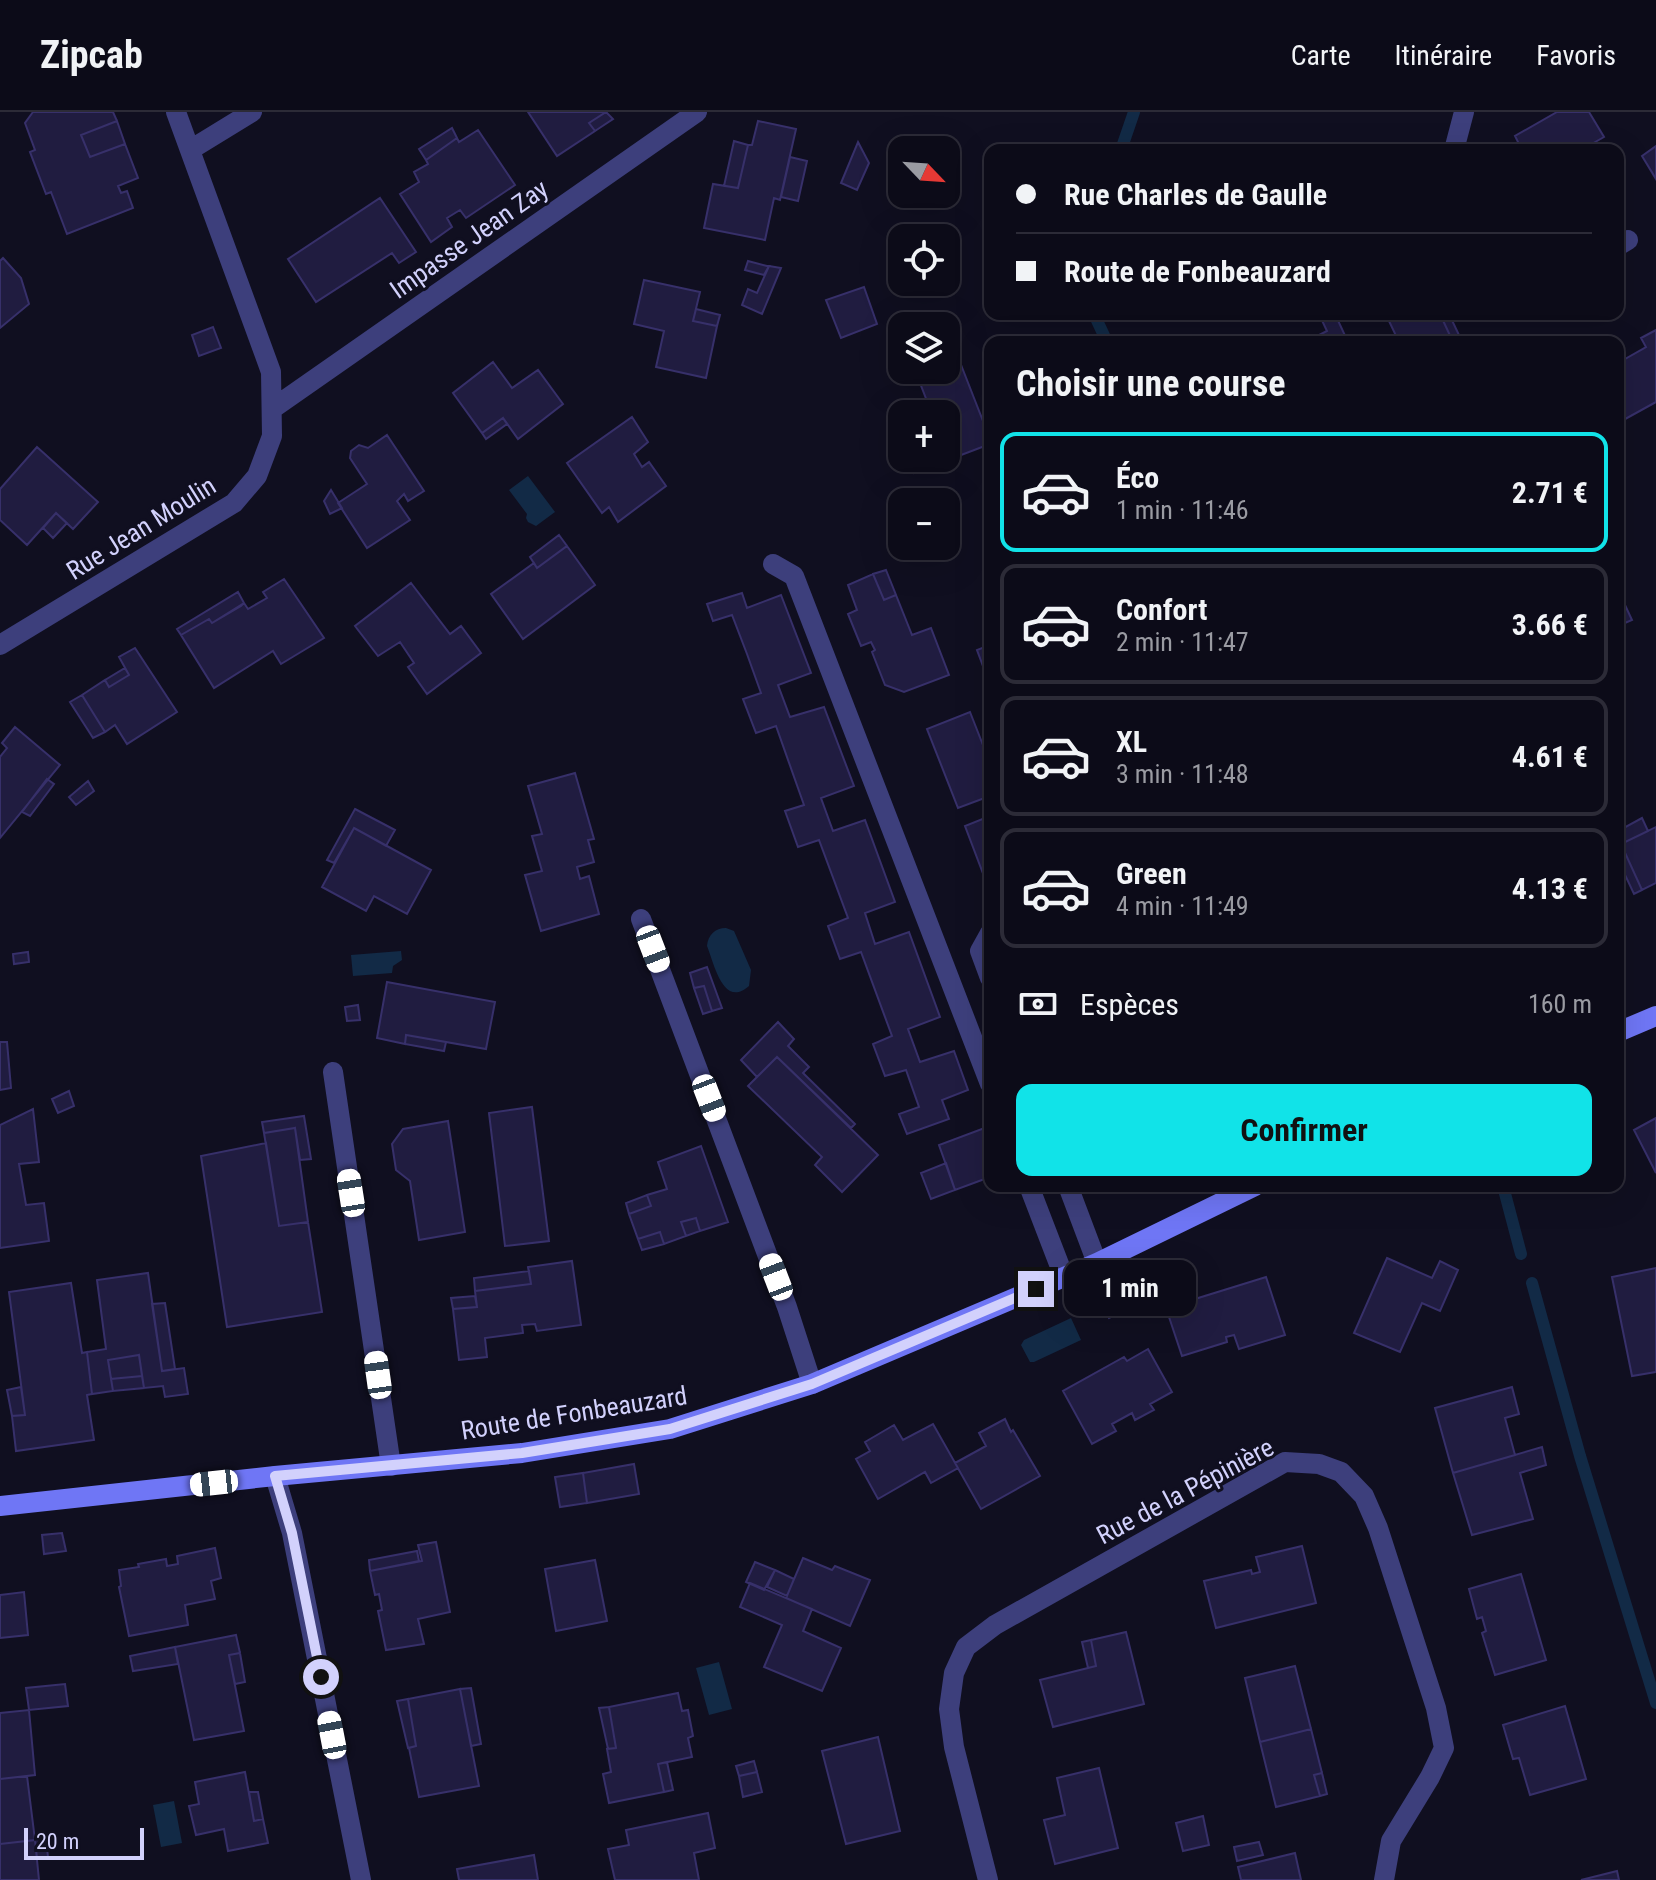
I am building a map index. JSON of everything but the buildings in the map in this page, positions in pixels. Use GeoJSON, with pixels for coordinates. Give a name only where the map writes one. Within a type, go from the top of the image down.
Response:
{"type":"FeatureCollection","features":[{"type":"Feature","properties":{"kind":"street","name":"Rue Jean Moulin"},"geometry":{"type":"LineString","coordinates":[[0,645],[234,503],[257,476],[272,436],[271,372],[176,112]]}},
{"type":"Feature","properties":{"kind":"street"},"geometry":{"type":"LineString","coordinates":[[190,150],[252,112]]}},
{"type":"Feature","properties":{"kind":"street","name":"Impasse Jean Zay"},"geometry":{"type":"LineString","coordinates":[[272,409],[697,112]]}},
{"type":"Feature","properties":{"kind":"street"},"geometry":{"type":"LineString","coordinates":[[1456,144],[1464,112]]}},
{"type":"Feature","properties":{"kind":"street"},"geometry":{"type":"LineString","coordinates":[[773,564],[794,576],[984,1068]]}},
{"type":"Feature","properties":{"kind":"street"},"geometry":{"type":"LineString","coordinates":[[641,919],[787,1307],[812,1384]]}},
{"type":"Feature","properties":{"kind":"street"},"geometry":{"type":"LineString","coordinates":[[1624,1029],[1656,1016]]}},
{"type":"Feature","properties":{"kind":"street"},"geometry":{"type":"LineString","coordinates":[[333,1072],[391,1466]]}},
{"type":"Feature","properties":{"kind":"street"},"geometry":{"type":"LineString","coordinates":[[1031,1192],[1064,1277]]}},
{"type":"Feature","properties":{"kind":"street"},"geometry":{"type":"LineString","coordinates":[[1070,1192],[1097,1263]]}},
{"type":"Feature","properties":{"kind":"street","name":"Route de Fonbeauzard"},"geometry":{"type":"LineString","coordinates":[[0,1506],[522,1453],[670,1429],[812,1384],[1097,1263],[1243,1192]]}},
{"type":"Feature","properties":{"kind":"street","name":"Rue de la Pépinière"},"geometry":{"type":"LineString","coordinates":[[988,1880],[954,1747],[949,1709],[954,1673],[966,1647],[995,1625],[1285,1462],[1319,1464],[1341,1472],[1364,1496],[1378,1528],[1436,1708],[1444,1748],[1391,1841],[1384,1880]]}},
{"type":"Feature","properties":{"kind":"street"},"geometry":{"type":"LineString","coordinates":[[275,1476],[292,1533],[361,1880]]}},
{"type":"Feature","properties":{"kind":"water"},"geometry":{"type":"Polygon","coordinates":[[[528,476],[555,512],[536,526],[528,522],[527,514],[509,490],[528,476]]]}},
{"type":"Feature","properties":{"kind":"water"},"geometry":{"type":"Polygon","coordinates":[[[726,928],[734,931],[751,970],[749,986],[740,992],[726,988],[707,946],[713,933],[726,928]]]}},
{"type":"Feature","properties":{"kind":"water"},"geometry":{"type":"Polygon","coordinates":[[[401,951],[402,960],[393,966],[392,973],[353,976],[351,955],[401,951]]]}},
{"type":"Feature","properties":{"kind":"water"},"geometry":{"type":"Polygon","coordinates":[[[1071,1318],[1081,1340],[1030,1362],[1021,1345],[1024,1340],[1071,1318]]]}},
{"type":"Feature","properties":{"kind":"water"},"geometry":{"type":"Polygon","coordinates":[[[719,1662],[732,1709],[709,1715],[696,1668],[719,1662]]]}},
{"type":"Feature","properties":{"kind":"water"},"geometry":{"type":"Polygon","coordinates":[[[174,1801],[182,1843],[161,1847],[153,1805],[174,1801]]]}},
{"type":"Feature","properties":{"kind":"waterway"},"geometry":{"type":"LineString","coordinates":[[1123,144],[1134,112]]}},
{"type":"Feature","properties":{"kind":"waterway"},"geometry":{"type":"LineString","coordinates":[[1097,320],[1104,336]]}},
{"type":"Feature","properties":{"kind":"waterway"},"geometry":{"type":"LineString","coordinates":[[1505,1192],[1521,1254]]}},
{"type":"Feature","properties":{"kind":"waterway"},"geometry":{"type":"LineString","coordinates":[[1532,1283],[1580,1456],[1656,1703]]}},
{"type":"Feature","properties":{"kind":"route"},"geometry":{"type":"LineString","coordinates":[[321,1677],[292,1533],[275,1476],[522,1453],[670,1429],[812,1384],[1036,1289]]}}]}
